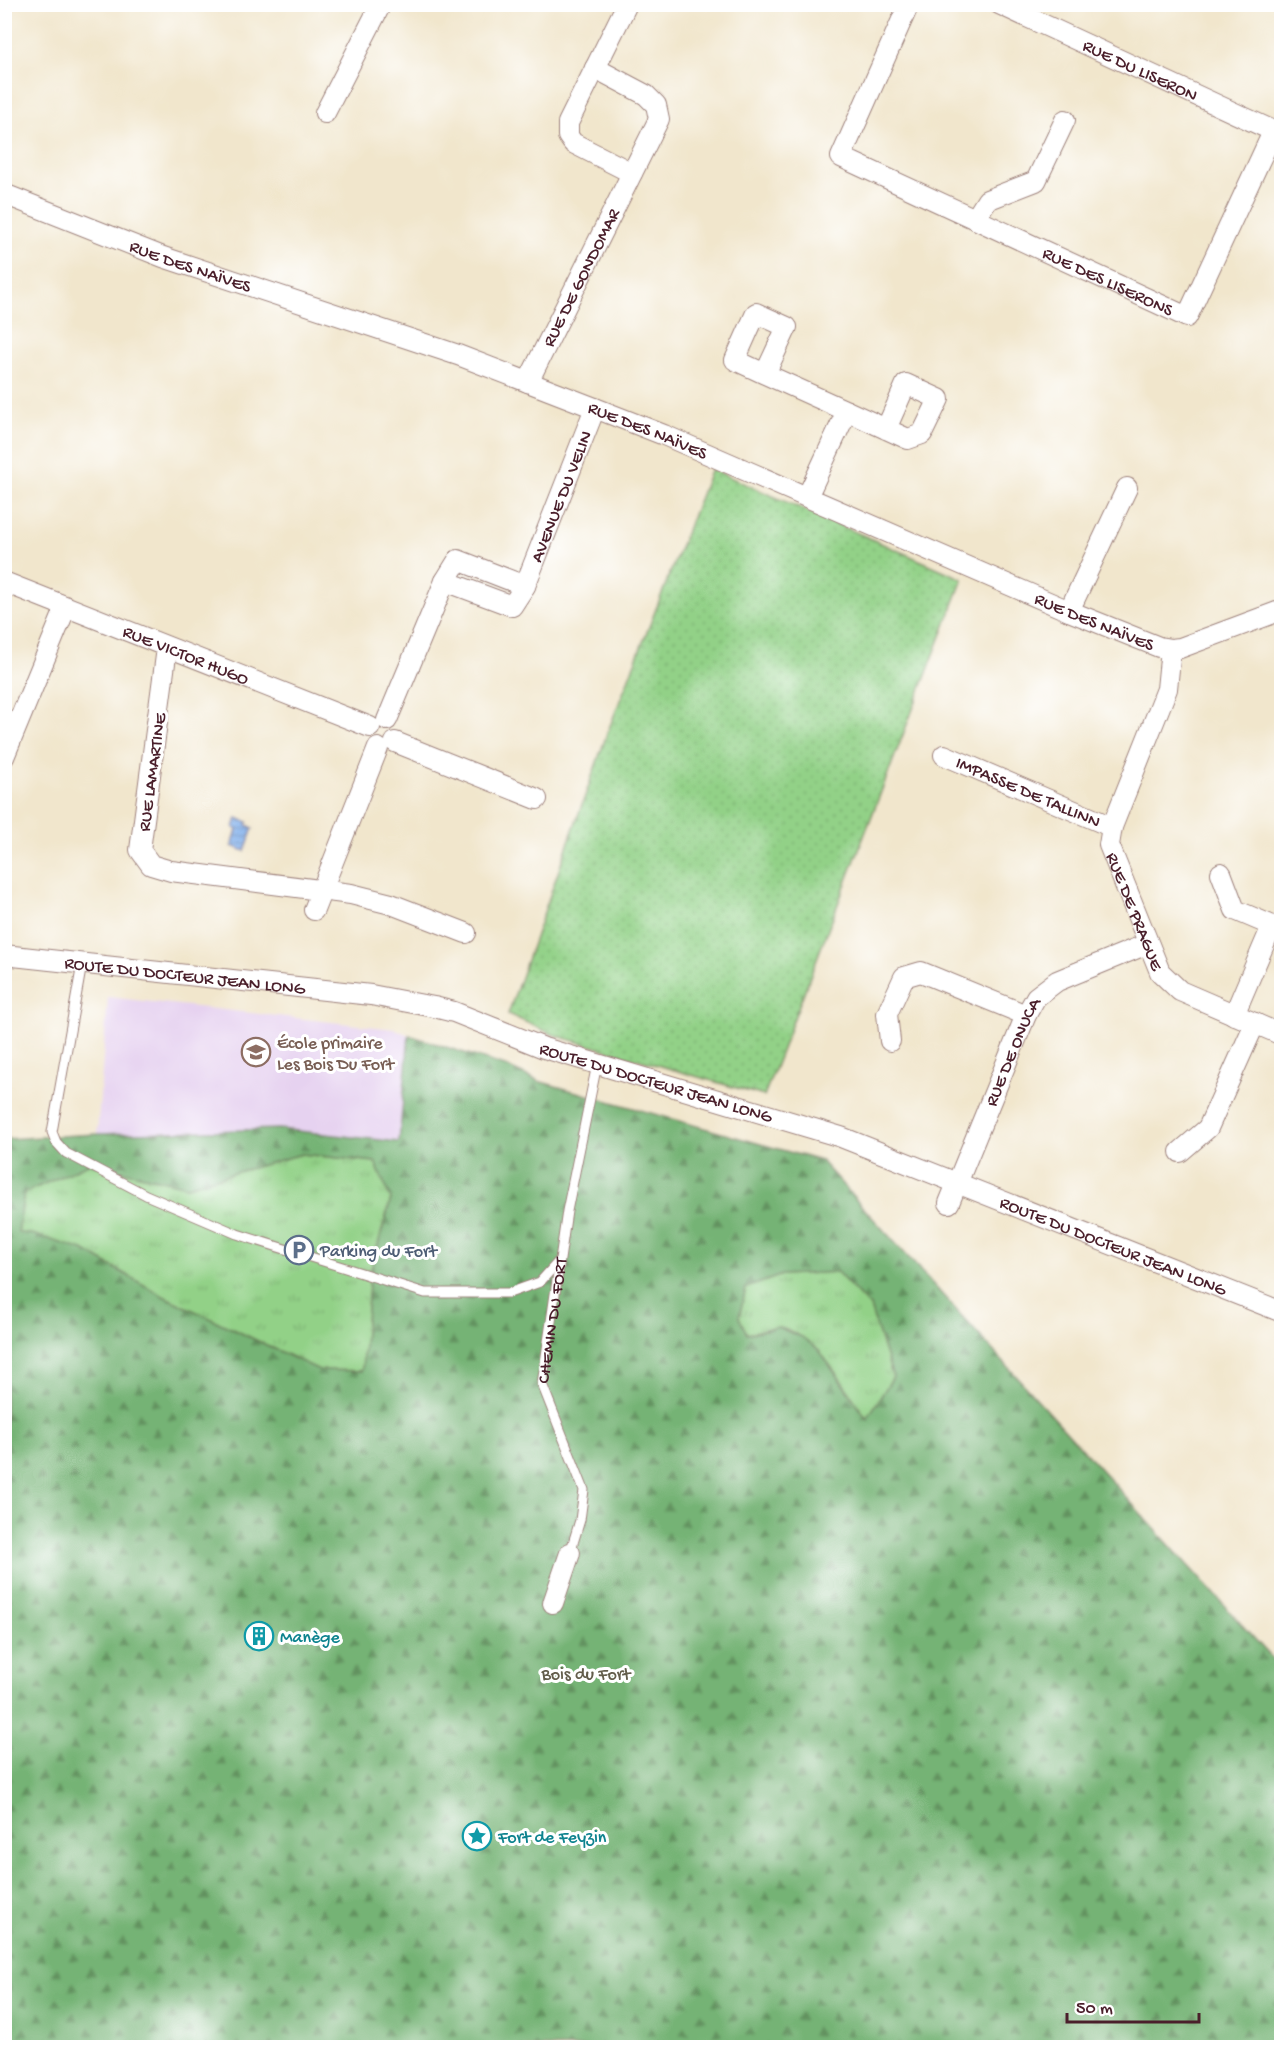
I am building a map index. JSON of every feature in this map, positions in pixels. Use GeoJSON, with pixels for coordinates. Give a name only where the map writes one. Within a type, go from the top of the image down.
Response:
{"type":"FeatureCollection","features":[{"type":"Feature","properties":{"kind":"street"},"geometry":{"type":"LineString","coordinates":[[325,113],[381,4]]}},
{"type":"Feature","properties":{"kind":"street"},"geometry":{"type":"LineString","coordinates":[[627,4],[568,123],[568,136],[573,143],[632,172]]}},
{"type":"Feature","properties":{"kind":"street","name":"RUE DES LISERONS"},"geometry":{"type":"LineString","coordinates":[[909,4],[841,158],[1187,317],[1277,133]]}},
{"type":"Feature","properties":{"kind":"street","name":"RUE DU LISERON"},"geometry":{"type":"LineString","coordinates":[[999,4],[1277,133]]}},
{"type":"Feature","properties":{"kind":"street","name":"RUE DE GONDOMAR"},"geometry":{"type":"LineString","coordinates":[[528,382],[659,119],[656,105],[646,95],[595,68]]}},
{"type":"Feature","properties":{"kind":"street"},"geometry":{"type":"LineString","coordinates":[[975,219],[987,200],[1036,181],[1065,120]]}},
{"type":"Feature","properties":{"kind":"street","name":"RUE DES NAÏVES"},"geometry":{"type":"LineString","coordinates":[[4,194],[163,257],[458,355],[664,435],[1069,611],[1158,647],[1180,648],[1281,610]]}},
{"type":"Feature","properties":{"kind":"street"},"geometry":{"type":"LineString","coordinates":[[765,374],[886,429]]}},
{"type":"Feature","properties":{"kind":"street","name":"AVENUE DU VELIN"},"geometry":{"type":"LineString","coordinates":[[378,724],[445,581],[458,560],[525,586],[595,408]]}},
{"type":"Feature","properties":{"kind":"street"},"geometry":{"type":"LineString","coordinates":[[807,497],[847,411]]}},
{"type":"Feature","properties":{"kind":"street"},"geometry":{"type":"LineString","coordinates":[[1069,611],[1127,488]]}},
{"type":"Feature","properties":{"kind":"street","name":"RUE VICTOR HUGO"},"geometry":{"type":"LineString","coordinates":[[4,582],[167,648],[378,724]]}},
{"type":"Feature","properties":{"kind":"street"},"geometry":{"type":"LineString","coordinates":[[4,757],[66,607]]}},
{"type":"Feature","properties":{"kind":"street","name":"RUE LAMARTINE"},"geometry":{"type":"LineString","coordinates":[[167,648],[140,850],[151,865],[171,871],[351,894],[392,904],[466,933]]}},
{"type":"Feature","properties":{"kind":"street","name":"RUE DE PRAGUE"},"geometry":{"type":"LineString","coordinates":[[1171,649],[1167,689],[1112,826],[1109,845],[1160,972],[1180,991],[1281,1035]]}},
{"type":"Feature","properties":{"kind":"street"},"geometry":{"type":"LineString","coordinates":[[378,724],[368,737],[370,742],[386,745],[537,800]]}},
{"type":"Feature","properties":{"kind":"street"},"geometry":{"type":"LineString","coordinates":[[314,910],[386,745]]}},
{"type":"Feature","properties":{"kind":"street","name":"IMPASSE DE TALLINN"},"geometry":{"type":"LineString","coordinates":[[944,756],[1112,826]]}},
{"type":"Feature","properties":{"kind":"street"},"geometry":{"type":"LineString","coordinates":[[1221,873],[1235,910],[1277,928],[1234,1015]]}},
{"type":"Feature","properties":{"kind":"street","name":"RUE DE ONUCA"},"geometry":{"type":"LineString","coordinates":[[949,1203],[1026,1015],[1036,997],[1057,981],[1147,944]]}},
{"type":"Feature","properties":{"kind":"street","name":"ROUTE DU DOCTEUR JEAN LONG"},"geometry":{"type":"LineString","coordinates":[[4,955],[371,995],[454,1012],[544,1048],[841,1137],[1281,1312]]}},
{"type":"Feature","properties":{"kind":"street"},"geometry":{"type":"LineString","coordinates":[[890,1041],[887,1014],[904,977],[921,972],[1026,1015]]}},
{"type":"Feature","properties":{"kind":"street"},"geometry":{"type":"LineString","coordinates":[[1180,1152],[1208,1128],[1254,1023]]}},
{"type":"Feature","properties":{"kind":"street","name":"CHEMIN DU FORT"},"geometry":{"type":"LineString","coordinates":[[553,1603],[570,1553]]}},
{"type":"Feature","properties":{"kind":"lane"},"geometry":{"type":"LineString","coordinates":[[82,964],[52,1131],[56,1142],[66,1153],[146,1195],[237,1234],[425,1293],[509,1293],[540,1282],[559,1261]]}},
{"type":"Feature","properties":{"kind":"lane","name":"CHEMIN DU FORT"},"geometry":{"type":"LineString","coordinates":[[570,1553],[580,1520],[584,1490],[542,1384],[559,1261],[597,1064]]}},
{"type":"Feature","properties":{"kind":"shaded area","name":"École primaire Les Bois Du Fort"},"geometry":{"type":"Polygon","coordinates":[[[108,997],[394,1029],[409,1035],[399,1142],[279,1129],[97,1134],[108,997]]]}},
{"type":"Feature","properties":{"kind":"green space"},"geometry":{"type":"Polygon","coordinates":[[[711,469],[963,579],[764,1096],[554,1035],[508,1014],[608,731],[711,469]]]}},
{"type":"Feature","properties":{"kind":"green space","name":"Bois du Fort"},"geometry":{"type":"Polygon","coordinates":[[[409,1035],[505,1066],[538,1081],[821,1161],[1281,1668],[1281,2047],[5,2048],[5,1139],[279,1129],[399,1142],[409,1035]],[[302,1154],[187,1186],[90,1163],[24,1193],[18,1233],[32,1234],[83,1250],[163,1296],[319,1370],[362,1371],[370,1273],[391,1199],[375,1162],[302,1154]],[[837,1272],[782,1275],[746,1288],[739,1317],[747,1334],[777,1327],[802,1337],[819,1350],[867,1419],[893,1377],[870,1307],[837,1272]]]}},
{"type":"Feature","properties":{"kind":"green space"},"geometry":{"type":"Polygon","coordinates":[[[302,1154],[375,1162],[391,1199],[370,1273],[362,1371],[319,1370],[163,1296],[83,1250],[18,1233],[24,1193],[90,1163],[187,1186],[302,1154]]]}},
{"type":"Feature","properties":{"kind":"green space"},"geometry":{"type":"Polygon","coordinates":[[[837,1272],[870,1307],[893,1377],[867,1419],[830,1364],[807,1341],[779,1328],[767,1328],[747,1334],[739,1317],[746,1288],[782,1275],[837,1272]]]}},
{"type":"Feature","properties":{"kind":"water"},"geometry":{"type":"Polygon","coordinates":[[[237,818],[248,822],[247,825],[253,828],[245,851],[232,846],[237,830],[234,828],[237,818]]]}},
{"type":"Feature","properties":{"kind":"place","name":"École primaire Les Bois Du Fort"},"geometry":{"type":"Point","coordinates":[256,1052]}},
{"type":"Feature","properties":{"kind":"place","name":"Parking du Fort"},"geometry":{"type":"Point","coordinates":[299,1250]}},
{"type":"Feature","properties":{"kind":"place","name":"Manège"},"geometry":{"type":"Point","coordinates":[259,1636]}},
{"type":"Feature","properties":{"kind":"place","name":"Fort de Feyzin"},"geometry":{"type":"Point","coordinates":[477,1836]}}]}
